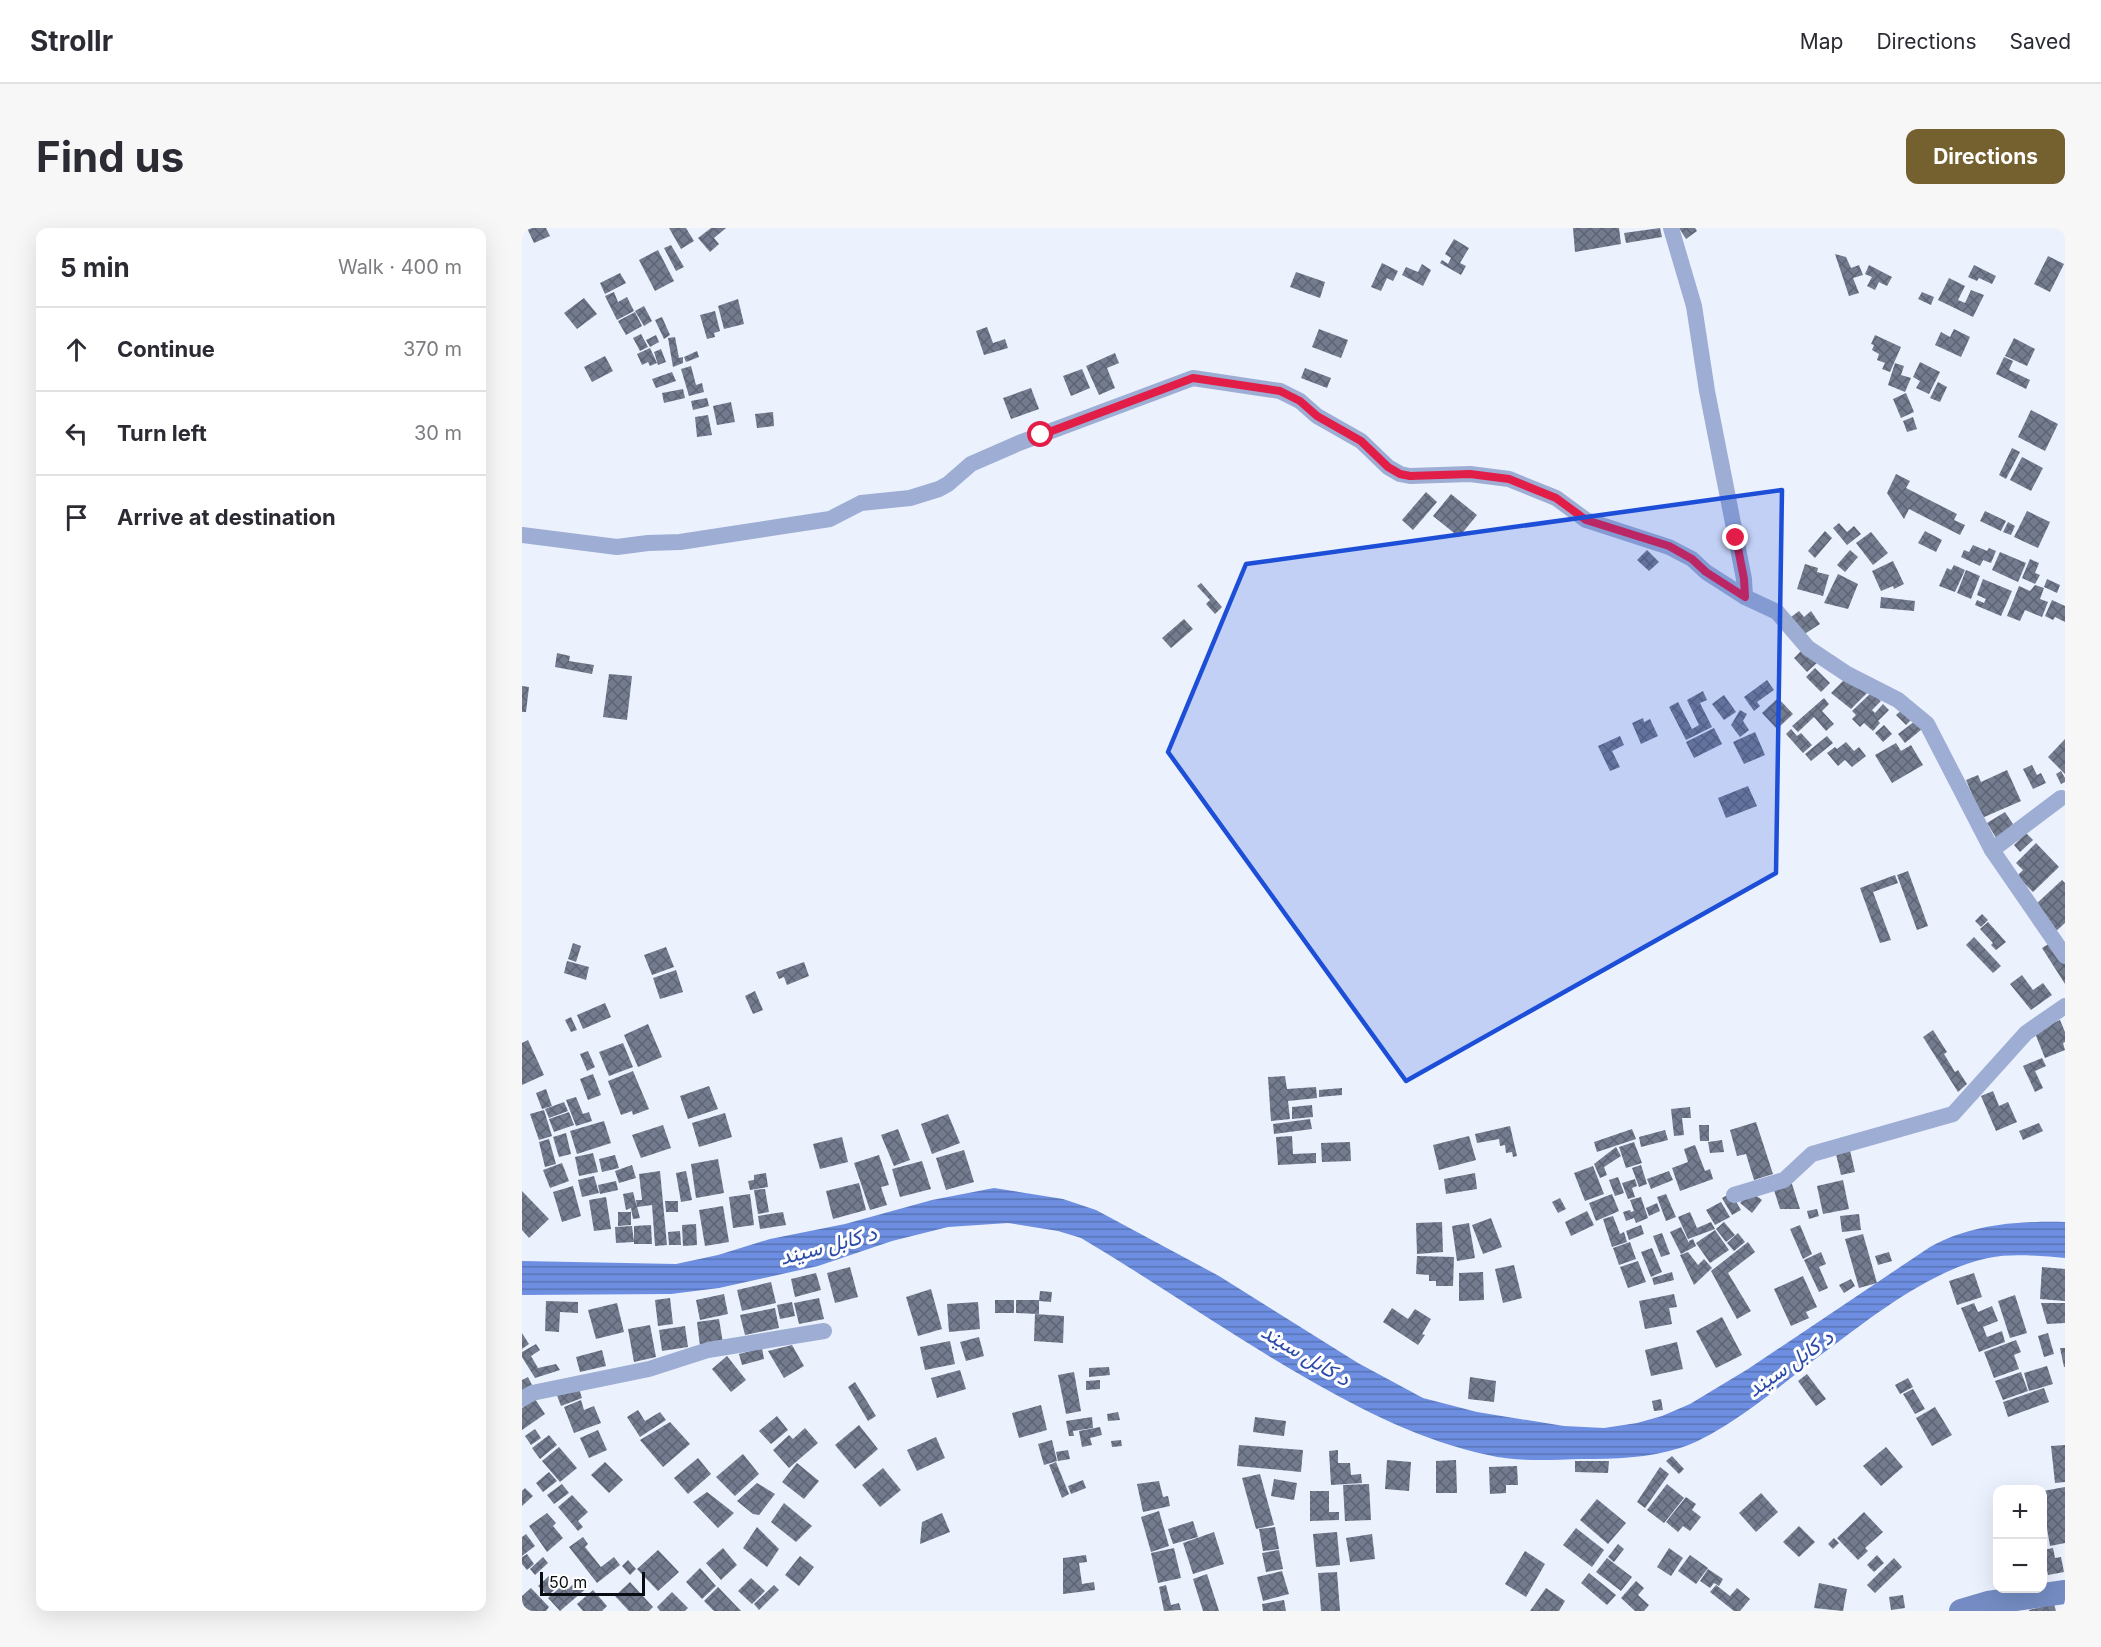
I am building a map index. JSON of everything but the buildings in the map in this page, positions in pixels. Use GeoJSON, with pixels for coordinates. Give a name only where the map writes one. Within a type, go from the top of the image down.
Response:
{"type":"FeatureCollection","features":[{"type":"Feature","properties":{"kind":"main road"},"geometry":{"type":"LineString","coordinates":[[1960,1611],[1988,1603],[2065,1592]]}},
{"type":"Feature","properties":{"kind":"street"},"geometry":{"type":"LineString","coordinates":[[1671,228],[1694,306],[1707,391],[1744,579],[1745,597]]}},
{"type":"Feature","properties":{"kind":"street"},"geometry":{"type":"LineString","coordinates":[[522,535],[617,547],[680,542],[830,519],[861,503],[910,498],[939,489],[971,464],[1018,443],[1193,378],[1280,391],[1300,401],[1317,416],[1361,441],[1388,467],[1400,474],[1410,476],[1470,474],[1509,479],[1556,498],[1586,520],[1669,546],[1692,559],[1706,572],[1745,597],[1777,612],[1808,648],[1847,674],[1898,700],[1927,724],[1992,850],[2065,956]]}},
{"type":"Feature","properties":{"kind":"street"},"geometry":{"type":"LineString","coordinates":[[1992,850],[2061,798]]}},
{"type":"Feature","properties":{"kind":"street"},"geometry":{"type":"LineString","coordinates":[[1734,1195],[1784,1180],[1812,1154],[1953,1114],[2026,1033],[2065,1006]]}},
{"type":"Feature","properties":{"kind":"street"},"geometry":{"type":"LineString","coordinates":[[522,1399],[531,1393],[649,1369],[708,1350],[824,1330]]}},
{"type":"Feature","properties":{"kind":"highlighted area"},"geometry":{"type":"Polygon","coordinates":[[[1782,490],[1776,873],[1406,1081],[1168,752],[1246,564],[1782,490]]]}},
{"type":"Feature","properties":{"kind":"water","name":"د کابل سيند"},"geometry":{"type":"Polygon","coordinates":[[[994,1188],[1063,1199],[1096,1210],[1219,1276],[1358,1363],[1423,1398],[1477,1412],[1564,1426],[1604,1428],[1637,1423],[1662,1416],[1690,1404],[1748,1369],[1930,1247],[1962,1233],[2012,1223],[2065,1222],[2065,1258],[2026,1255],[1997,1256],[1945,1273],[1924,1283],[1883,1309],[1756,1405],[1717,1430],[1680,1448],[1644,1456],[1606,1459],[1511,1459],[1440,1442],[1394,1424],[1306,1378],[1081,1238],[1058,1231],[1008,1223],[948,1227],[892,1241],[818,1266],[719,1288],[671,1294],[522,1295],[522,1261],[676,1264],[718,1255],[770,1239],[845,1224],[932,1200],[994,1188]]]}},
{"type":"Feature","properties":{"kind":"route"},"geometry":{"type":"LineString","coordinates":[[1041,435],[1193,378],[1206,379],[1235,386],[1280,391],[1300,401],[1317,416],[1361,441],[1388,467],[1400,474],[1410,476],[1470,474],[1509,479],[1556,498],[1586,520],[1669,546],[1692,559],[1706,572],[1745,597],[1736,538]]}}]}
